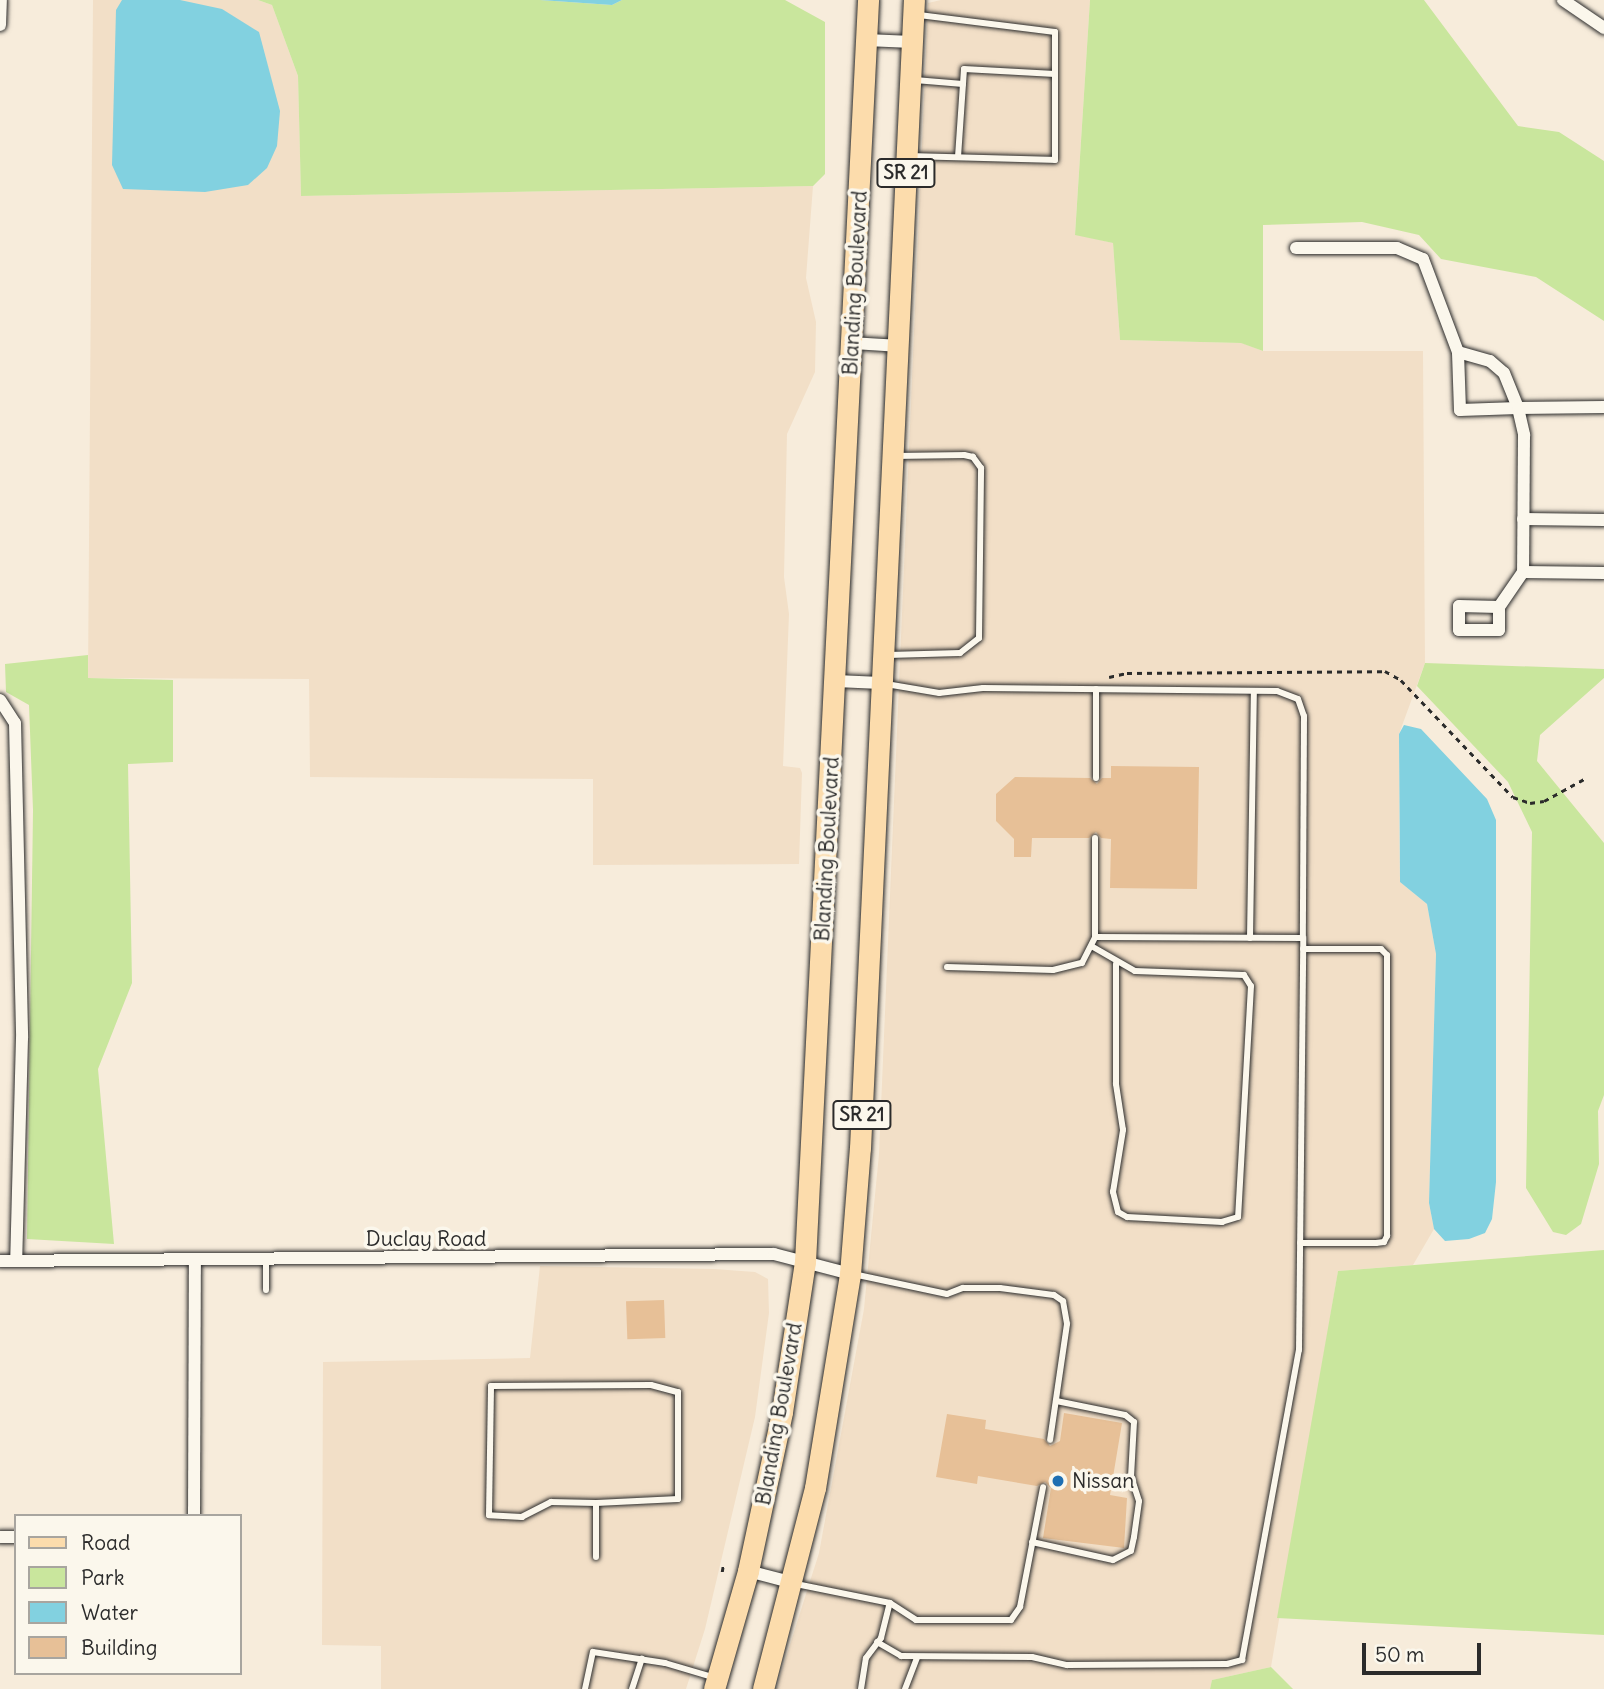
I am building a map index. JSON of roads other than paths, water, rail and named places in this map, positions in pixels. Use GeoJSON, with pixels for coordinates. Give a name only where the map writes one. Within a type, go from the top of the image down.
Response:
{"type":"FeatureCollection","features":[{"type":"Feature","properties":{"kind":"main road","name":"Blanding Boulevard"},"geometry":{"type":"LineString","coordinates":[[715,1684],[748,1571],[782,1412],[805,1262],[868,0]]}},
{"type":"Feature","properties":{"kind":"main road","name":"SR 21"},"geometry":{"type":"LineString","coordinates":[[762,1689],[794,1583],[834,1390],[850,1273],[913,7]]}},
{"type":"Feature","properties":{"kind":"street"},"geometry":{"type":"LineString","coordinates":[[0,25],[1,0]]}},
{"type":"Feature","properties":{"kind":"street"},"geometry":{"type":"LineString","coordinates":[[1563,0],[1604,28]]}},
{"type":"Feature","properties":{"kind":"street"},"geometry":{"type":"LineString","coordinates":[[866,40],[912,42]]}},
{"type":"Feature","properties":{"kind":"street"},"geometry":{"type":"LineString","coordinates":[[1296,248],[1397,248],[1423,259],[1458,352],[1460,410],[1604,407]]}},
{"type":"Feature","properties":{"kind":"street"},"geometry":{"type":"LineString","coordinates":[[852,343],[898,346]]}},
{"type":"Feature","properties":{"kind":"street"},"geometry":{"type":"LineString","coordinates":[[1458,352],[1490,361],[1504,373],[1518,408],[1524,435],[1523,572],[1499,607]]}},
{"type":"Feature","properties":{"kind":"street"},"geometry":{"type":"LineString","coordinates":[[1523,519],[1604,520]]}},
{"type":"Feature","properties":{"kind":"street"},"geometry":{"type":"LineString","coordinates":[[1523,572],[1604,573]]}},
{"type":"Feature","properties":{"kind":"street"},"geometry":{"type":"LineString","coordinates":[[836,681],[881,683]]}},
{"type":"Feature","properties":{"kind":"street"},"geometry":{"type":"LineString","coordinates":[[0,700],[15,723],[22,1038],[16,1261]]}},
{"type":"Feature","properties":{"kind":"street","name":"Duclay Road"},"geometry":{"type":"LineString","coordinates":[[0,1261],[774,1254],[850,1273]]}},
{"type":"Feature","properties":{"kind":"street"},"geometry":{"type":"LineString","coordinates":[[194,1514],[195,1260]]}},
{"type":"Feature","properties":{"kind":"street"},"geometry":{"type":"LineString","coordinates":[[748,1571],[794,1583]]}},
{"type":"Feature","properties":{"kind":"lane"},"geometry":{"type":"LineString","coordinates":[[906,156],[1055,160],[1055,32],[913,7]]}},
{"type":"Feature","properties":{"kind":"lane"},"geometry":{"type":"LineString","coordinates":[[955,157],[964,69],[1055,74]]}},
{"type":"Feature","properties":{"kind":"lane"},"geometry":{"type":"LineString","coordinates":[[910,80],[963,85]]}},
{"type":"Feature","properties":{"kind":"lane"},"geometry":{"type":"LineString","coordinates":[[882,655],[960,653],[979,638],[981,468],[973,457],[964,455],[892,456]]}},
{"type":"Feature","properties":{"kind":"lane"},"geometry":{"type":"LineString","coordinates":[[877,1642],[901,1656],[1032,1657],[1067,1665],[1227,1664],[1241,1660],[1299,1350],[1304,716],[1292,695],[1254,691],[983,688],[939,693],[881,683]]}},
{"type":"Feature","properties":{"kind":"lane"},"geometry":{"type":"LineString","coordinates":[[1096,689],[1096,778]]}},
{"type":"Feature","properties":{"kind":"lane"},"geometry":{"type":"LineString","coordinates":[[1250,938],[1254,691]]}},
{"type":"Feature","properties":{"kind":"lane"},"geometry":{"type":"LineString","coordinates":[[947,967],[1063,969],[1083,963],[1093,947],[1095,937],[1095,838]]}},
{"type":"Feature","properties":{"kind":"lane"},"geometry":{"type":"LineString","coordinates":[[1095,937],[1303,938]]}},
{"type":"Feature","properties":{"kind":"lane"},"geometry":{"type":"LineString","coordinates":[[1093,947],[1116,964],[1135,971],[1244,975],[1251,986],[1238,1217],[1222,1222],[1127,1217],[1118,1212],[1113,1192],[1124,1130],[1116,1084],[1116,964]]}},
{"type":"Feature","properties":{"kind":"lane"},"geometry":{"type":"LineString","coordinates":[[1300,1243],[1376,1243],[1384,1242],[1387,1236],[1387,955],[1381,950],[1303,949]]}},
{"type":"Feature","properties":{"kind":"lane"},"geometry":{"type":"LineString","coordinates":[[266,1259],[266,1290]]}},
{"type":"Feature","properties":{"kind":"lane"},"geometry":{"type":"LineString","coordinates":[[850,1273],[947,1294],[981,1287],[1054,1295],[1067,1312],[1050,1440]]}},
{"type":"Feature","properties":{"kind":"lane"},"geometry":{"type":"LineString","coordinates":[[651,1385],[677,1390],[678,1499],[596,1503],[551,1502],[522,1517],[489,1515],[491,1386],[651,1385]]}},
{"type":"Feature","properties":{"kind":"lane"},"geometry":{"type":"LineString","coordinates":[[1032,1542],[1113,1560],[1131,1551],[1134,1536],[1139,1502],[1130,1477],[1134,1422],[1125,1415],[1056,1401]]}},
{"type":"Feature","properties":{"kind":"lane"},"geometry":{"type":"LineString","coordinates":[[794,1583],[891,1603],[916,1620],[1011,1620],[1020,1607],[1043,1487]]}},
{"type":"Feature","properties":{"kind":"lane"},"geometry":{"type":"LineString","coordinates":[[596,1503],[596,1557]]}},
{"type":"Feature","properties":{"kind":"lane"},"geometry":{"type":"LineString","coordinates":[[862,1689],[866,1658],[877,1642],[891,1603]]}},
{"type":"Feature","properties":{"kind":"lane"},"geometry":{"type":"LineString","coordinates":[[584,1689],[593,1653],[642,1659],[715,1684]]}},
{"type":"Feature","properties":{"kind":"lane"},"geometry":{"type":"LineString","coordinates":[[905,1689],[917,1657]]}},
{"type":"Feature","properties":{"kind":"lane"},"geometry":{"type":"LineString","coordinates":[[632,1689],[642,1659]]}},
{"type":"Feature","properties":{"kind":"water"},"geometry":{"type":"Polygon","coordinates":[[[122,0],[180,0],[222,9],[259,32],[280,111],[277,146],[267,168],[248,185],[205,192],[123,189],[112,165],[116,10],[122,0]]]}},
{"type":"Feature","properties":{"kind":"water"},"geometry":{"type":"Polygon","coordinates":[[[540,0],[622,0],[612,5],[540,0]]]}},
{"type":"Feature","properties":{"kind":"water"},"geometry":{"type":"Polygon","coordinates":[[[1404,725],[1421,729],[1487,799],[1496,820],[1496,1182],[1492,1219],[1485,1233],[1469,1239],[1445,1241],[1434,1229],[1429,1203],[1436,954],[1427,904],[1400,882],[1399,734],[1404,725]]]}},
{"type":"Feature","properties":{"kind":"place","name":"Nissan"},"geometry":{"type":"Point","coordinates":[1058,1481]}}]}
